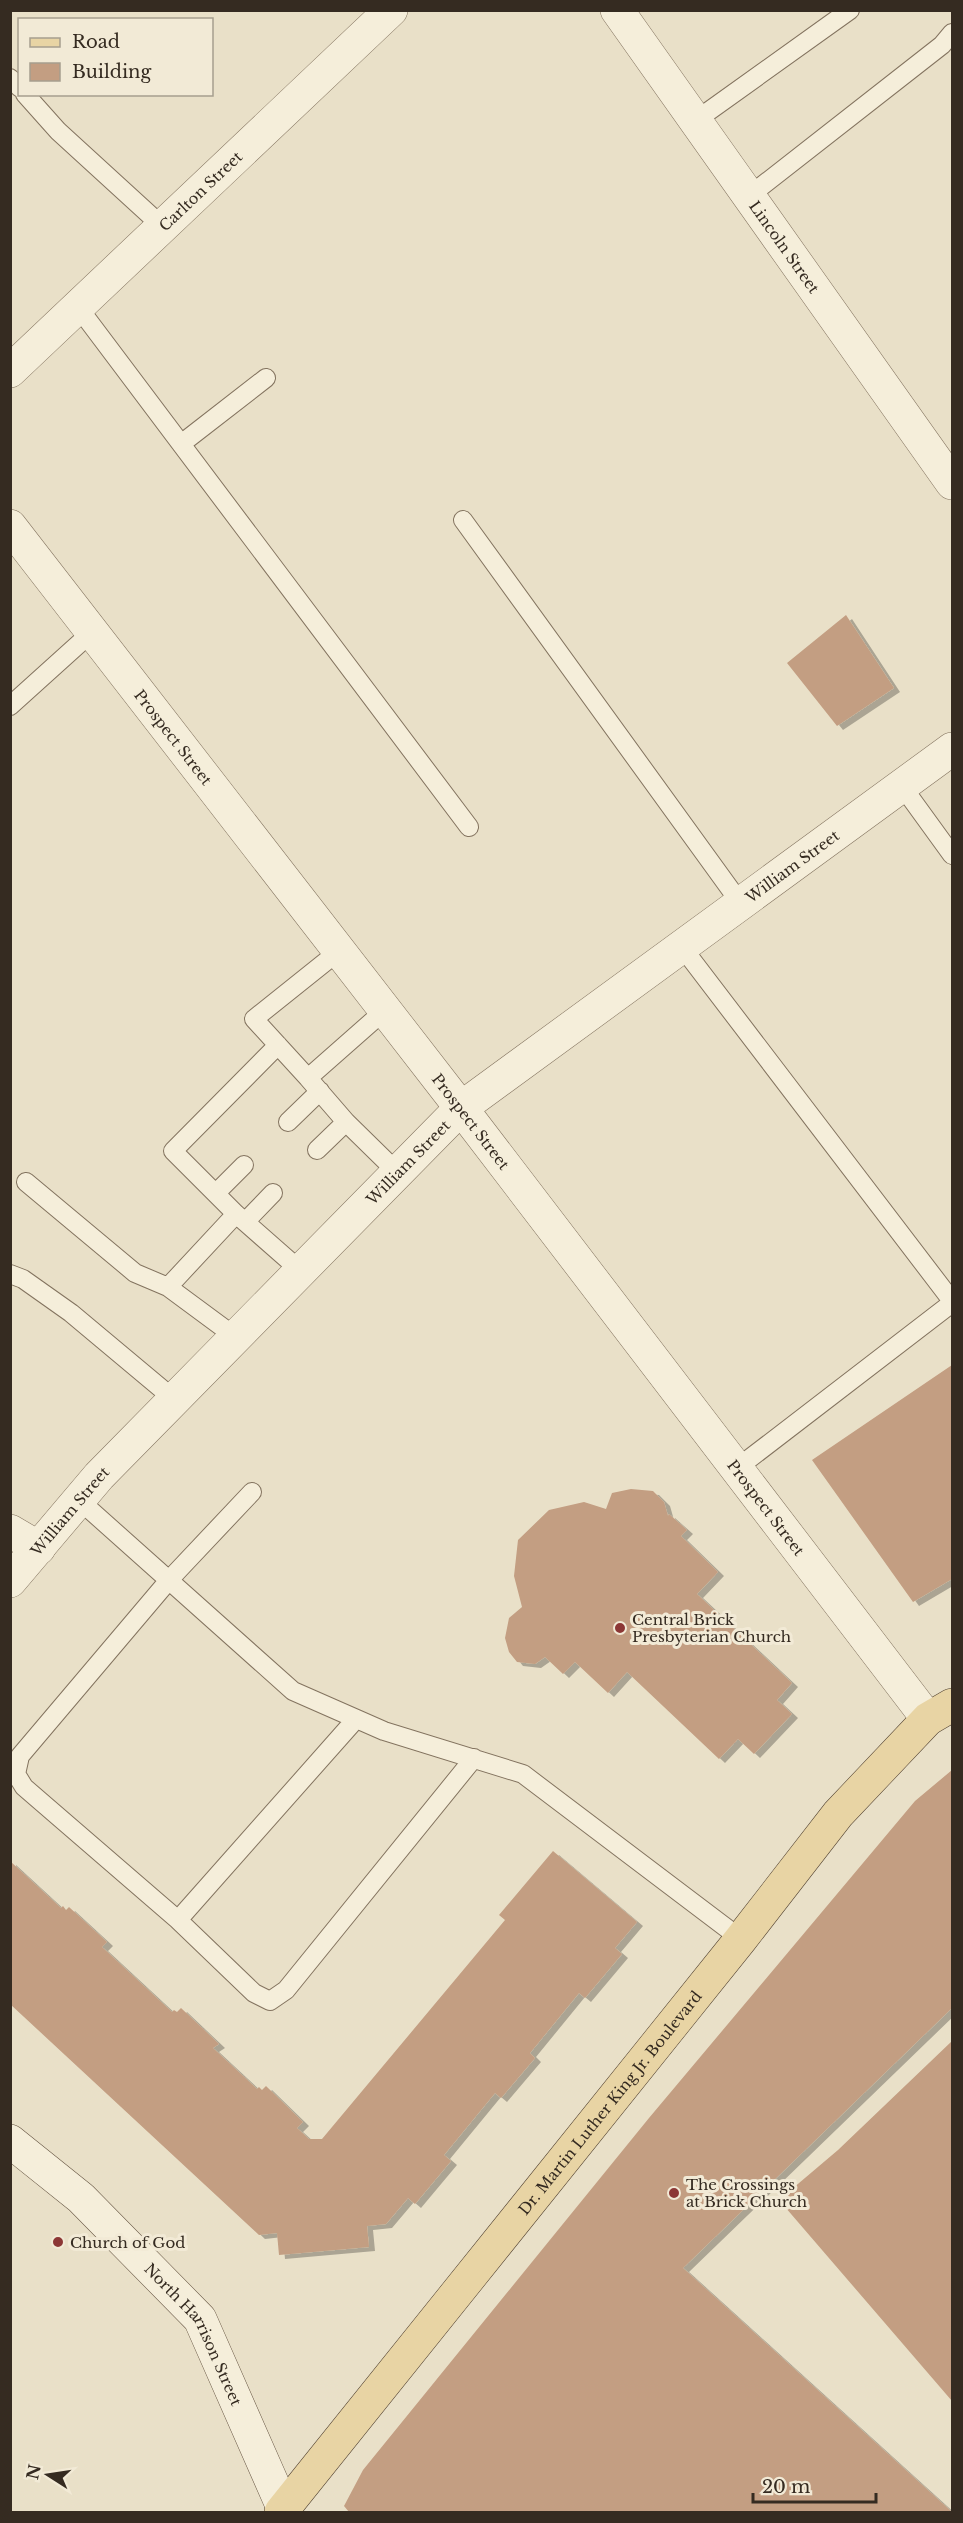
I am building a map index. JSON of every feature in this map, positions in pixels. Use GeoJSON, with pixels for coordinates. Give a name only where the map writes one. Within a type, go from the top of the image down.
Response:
{"type":"FeatureCollection","features":[{"type":"Feature","properties":{"kind":"main road","name":"Dr. Martin Luther King Jr. Boulevard"},"geometry":{"type":"LineString","coordinates":[[283,2512],[741,1939],[838,1814],[940,1712]]}},
{"type":"Feature","properties":{"kind":"street","name":"Carlton Street"},"geometry":{"type":"LineString","coordinates":[[10,371],[391,10]]}},
{"type":"Feature","properties":{"kind":"street","name":"Lincoln Street"},"geometry":{"type":"LineString","coordinates":[[617,10],[952,483]]}},
{"type":"Feature","properties":{"kind":"street","name":"Prospect Street"},"geometry":{"type":"LineString","coordinates":[[10,526],[461,1108],[736,1469],[940,1712]]}},
{"type":"Feature","properties":{"kind":"street","name":"William Street"},"geometry":{"type":"LineString","coordinates":[[10,1581],[99,1476],[461,1108],[952,749]]}},
{"type":"Feature","properties":{"kind":"street"},"geometry":{"type":"LineString","coordinates":[[10,1531],[39,1548]]}},
{"type":"Feature","properties":{"kind":"street","name":"North Harrison Street"},"geometry":{"type":"LineString","coordinates":[[10,2141],[81,2198],[200,2319],[283,2512]]}},
{"type":"Feature","properties":{"kind":"lane"},"geometry":{"type":"LineString","coordinates":[[695,121],[850,10]]}},
{"type":"Feature","properties":{"kind":"lane"},"geometry":{"type":"LineString","coordinates":[[749,196],[942,45],[952,33]]}},
{"type":"Feature","properties":{"kind":"lane"},"geometry":{"type":"LineString","coordinates":[[27,96],[58,131],[163,227]]}},
{"type":"Feature","properties":{"kind":"lane"},"geometry":{"type":"LineString","coordinates":[[78,307],[469,827]]}},
{"type":"Feature","properties":{"kind":"lane"},"geometry":{"type":"LineString","coordinates":[[181,444],[266,378]]}},
{"type":"Feature","properties":{"kind":"lane"},"geometry":{"type":"LineString","coordinates":[[463,520],[741,904]]}},
{"type":"Feature","properties":{"kind":"lane"},"geometry":{"type":"LineString","coordinates":[[10,705],[92,632]]}},
{"type":"Feature","properties":{"kind":"lane"},"geometry":{"type":"LineString","coordinates":[[902,786],[952,855]]}},
{"type":"Feature","properties":{"kind":"lane"},"geometry":{"type":"LineString","coordinates":[[681,947],[952,1302],[736,1469]]}},
{"type":"Feature","properties":{"kind":"lane"},"geometry":{"type":"LineString","coordinates":[[339,951],[254,1019],[346,1122],[398,1173]]}},
{"type":"Feature","properties":{"kind":"lane"},"geometry":{"type":"LineString","coordinates":[[288,1122],[314,1084],[384,1011]]}},
{"type":"Feature","properties":{"kind":"lane"},"geometry":{"type":"LineString","coordinates":[[278,1045],[173,1151],[241,1218],[302,1272]]}},
{"type":"Feature","properties":{"kind":"lane"},"geometry":{"type":"LineString","coordinates":[[317,1150],[346,1122]]}},
{"type":"Feature","properties":{"kind":"lane"},"geometry":{"type":"LineString","coordinates":[[216,1193],[244,1165]]}},
{"type":"Feature","properties":{"kind":"lane"},"geometry":{"type":"LineString","coordinates":[[26,1182],[135,1273],[168,1287],[237,1338]]}},
{"type":"Feature","properties":{"kind":"lane"},"geometry":{"type":"LineString","coordinates":[[168,1287],[241,1218],[273,1192]]}},
{"type":"Feature","properties":{"kind":"lane"},"geometry":{"type":"LineString","coordinates":[[10,1275],[23,1279],[71,1313],[175,1400]]}},
{"type":"Feature","properties":{"kind":"lane"},"geometry":{"type":"LineString","coordinates":[[252,1492],[168,1580],[20,1756],[16,1774],[24,1787],[178,1920],[254,1993],[270,2001],[286,1990],[474,1758]]}},
{"type":"Feature","properties":{"kind":"lane"},"geometry":{"type":"LineString","coordinates":[[79,1500],[293,1691],[384,1731],[523,1774],[741,1939]]}},
{"type":"Feature","properties":{"kind":"lane"},"geometry":{"type":"LineString","coordinates":[[178,1920],[356,1719]]}},
{"type":"Feature","properties":{"kind":"building"},"geometry":{"type":"Polygon","coordinates":[[[846,615],[894,688],[837,726],[787,663],[846,615]]]}},
{"type":"Feature","properties":{"kind":"building"},"geometry":{"type":"Polygon","coordinates":[[[952,1365],[952,1579],[913,1602],[812,1460],[952,1365]]]}},
{"type":"Feature","properties":{"kind":"building","name":"Central Brick Presbyterian Church"},"geometry":{"type":"Polygon","coordinates":[[[631,1489],[653,1491],[664,1502],[668,1516],[669,1514],[687,1530],[681,1536],[718,1572],[697,1594],[792,1683],[777,1700],[792,1714],[754,1754],[738,1739],[719,1759],[627,1672],[608,1693],[575,1662],[563,1674],[545,1657],[535,1664],[517,1662],[509,1652],[505,1638],[509,1618],[522,1607],[514,1576],[518,1540],[549,1510],[584,1502],[606,1509],[612,1493],[631,1489]]]}},
{"type":"Feature","properties":{"kind":"building","name":"The Crossings at Brick Church"},"geometry":{"type":"Polygon","coordinates":[[[952,1770],[952,2008],[683,2268],[952,2512],[349,2512],[344,2506],[363,2470],[649,2118],[915,1801],[952,1770]]]}},
{"type":"Feature","properties":{"kind":"building"},"geometry":{"type":"Polygon","coordinates":[[[553,1851],[637,1922],[615,1948],[622,1954],[585,1998],[579,1993],[530,2053],[535,2058],[501,2098],[495,2093],[444,2155],[451,2161],[415,2204],[408,2198],[386,2224],[367,2226],[369,2247],[279,2255],[277,2233],[259,2235],[10,2004],[10,1861],[61,1908],[63,1906],[66,1910],[69,1907],[107,1942],[102,1947],[172,2012],[174,2010],[177,2012],[181,2008],[219,2044],[213,2048],[257,2089],[259,2087],[262,2090],[266,2086],[303,2122],[297,2128],[309,2139],[322,2139],[505,1920],[499,1915],[553,1851]]]}},
{"type":"Feature","properties":{"kind":"building"},"geometry":{"type":"Polygon","coordinates":[[[952,2041],[952,2401],[779,2200],[838,2150],[952,2041]]]}},
{"type":"Feature","properties":{"kind":"place","name":"Central Brick Presbyterian Church"},"geometry":{"type":"Point","coordinates":[620,1628]}},
{"type":"Feature","properties":{"kind":"place","name":"The Crossings at Brick Church"},"geometry":{"type":"Point","coordinates":[674,2193]}},
{"type":"Feature","properties":{"kind":"place","name":"Church of God"},"geometry":{"type":"Point","coordinates":[58,2242]}}]}
